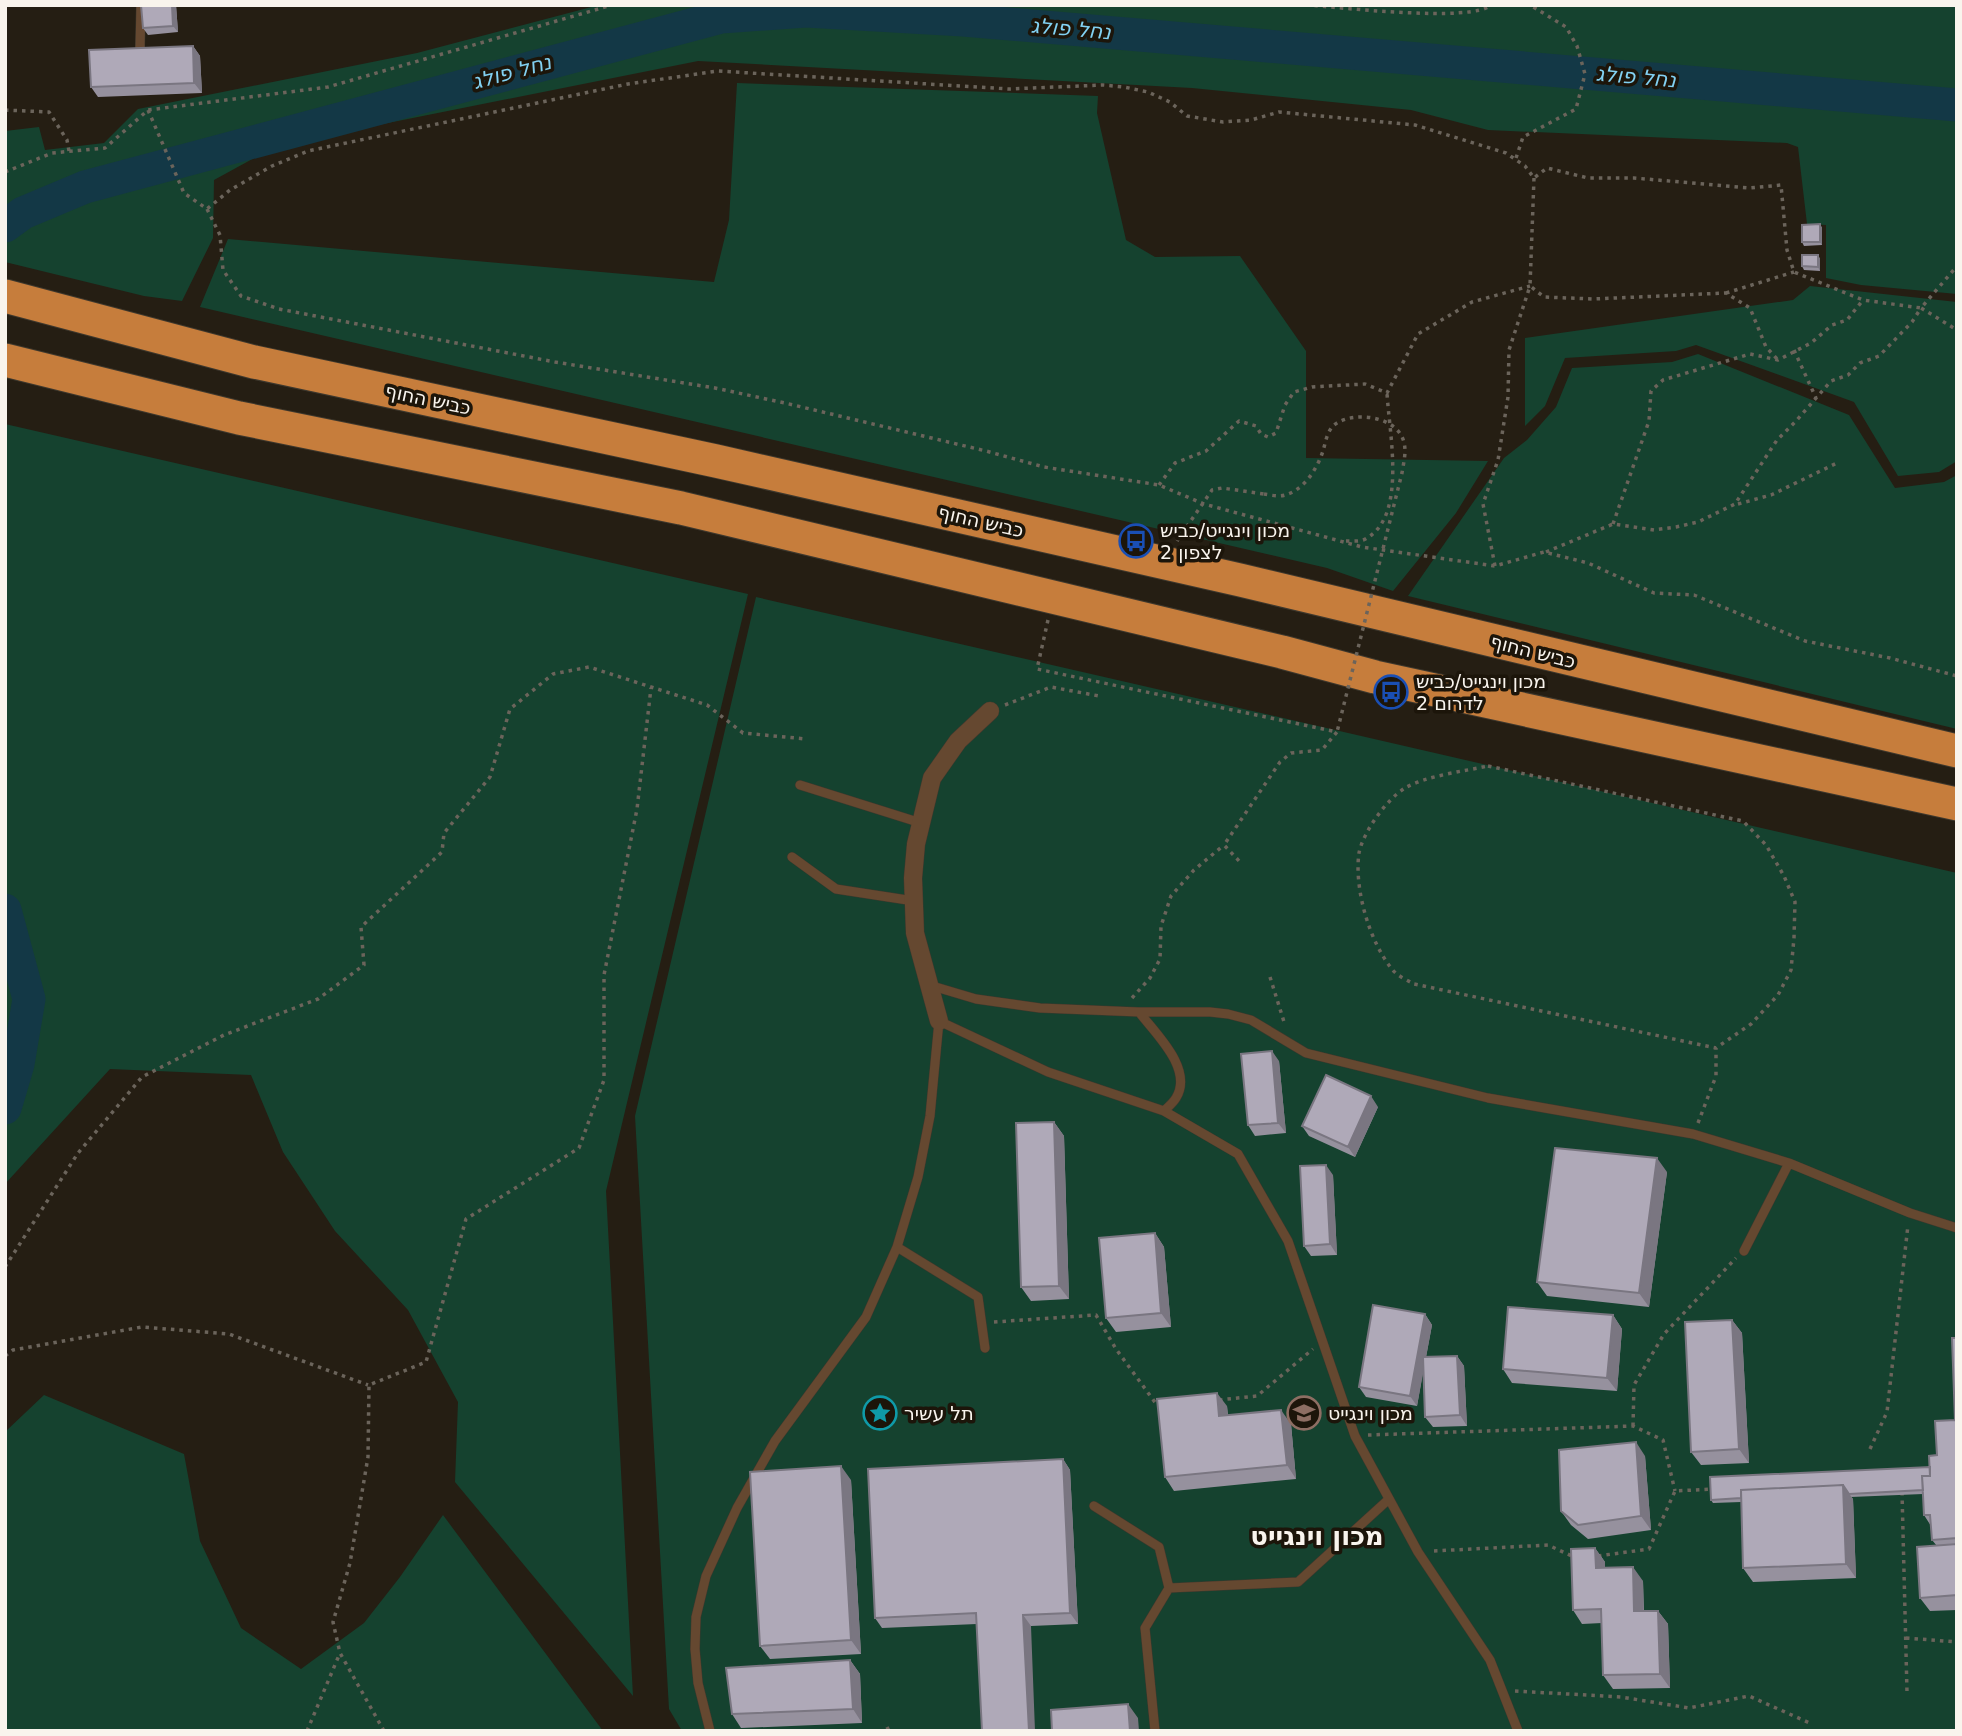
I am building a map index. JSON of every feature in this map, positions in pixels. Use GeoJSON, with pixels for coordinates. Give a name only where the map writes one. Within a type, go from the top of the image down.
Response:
{"type":"FeatureCollection","features":[{"type":"Feature","properties":{"kind":"highway","name":"כביש החוף"},"geometry":{"type":"LineString","coordinates":[[12,299],[254,362],[716,461],[1161,562],[1957,751]]}},
{"type":"Feature","properties":{"kind":"highway"},"geometry":{"type":"LineString","coordinates":[[5,360],[239,418],[681,508],[1376,677],[1957,804]]}},
{"type":"Feature","properties":{"kind":"street"},"geometry":{"type":"LineString","coordinates":[[939,1021],[915,933],[916,844],[932,778],[958,741],[990,712]]}},
{"type":"Feature","properties":{"kind":"lane"},"geometry":{"type":"LineString","coordinates":[[140,47],[141,5]]}},
{"type":"Feature","properties":{"kind":"lane"},"geometry":{"type":"LineString","coordinates":[[800,785],[921,822]]}},
{"type":"Feature","properties":{"kind":"lane"},"geometry":{"type":"LineString","coordinates":[[792,857],[836,889],[914,901]]}},
{"type":"Feature","properties":{"kind":"lane"},"geometry":{"type":"LineString","coordinates":[[928,985],[976,999],[1027,1006],[1228,1014],[1251,1020],[1306,1053],[1488,1098],[1693,1134],[1788,1163],[1910,1213],[1957,1228]]}},
{"type":"Feature","properties":{"kind":"lane"},"geometry":{"type":"LineString","coordinates":[[1139,1012],[1176,1061],[1180,1076],[1177,1097],[1164,1111]]}},
{"type":"Feature","properties":{"kind":"lane"},"geometry":{"type":"LineString","coordinates":[[710,1731],[698,1683],[695,1649],[696,1617],[706,1576],[737,1508],[775,1441],[866,1317],[897,1247],[918,1177],[928,1128],[939,1021],[1048,1072],[1164,1111],[1238,1154],[1288,1241],[1355,1436],[1418,1552],[1490,1660],[1518,1731]]}},
{"type":"Feature","properties":{"kind":"lane"},"geometry":{"type":"LineString","coordinates":[[1744,1251],[1788,1163]]}},
{"type":"Feature","properties":{"kind":"lane"},"geometry":{"type":"LineString","coordinates":[[897,1247],[978,1297],[985,1348]]}},
{"type":"Feature","properties":{"kind":"lane"},"geometry":{"type":"LineString","coordinates":[[1169,1588],[1298,1582],[1389,1499]]}},
{"type":"Feature","properties":{"kind":"lane"},"geometry":{"type":"LineString","coordinates":[[1094,1506],[1159,1547],[1169,1588],[1145,1628],[1155,1731]]}},
{"type":"Feature","properties":{"kind":"path"},"geometry":{"type":"LineString","coordinates":[[5,172],[52,153],[105,148],[148,110],[328,87],[612,5]]}},
{"type":"Feature","properties":{"kind":"path"},"geometry":{"type":"LineString","coordinates":[[1306,5],[1454,15],[1486,10],[1491,5]]}},
{"type":"Feature","properties":{"kind":"path"},"geometry":{"type":"LineString","coordinates":[[1516,158],[1523,138],[1576,109],[1585,74],[1577,46],[1566,27],[1530,5]]}},
{"type":"Feature","properties":{"kind":"path"},"geometry":{"type":"LineString","coordinates":[[207,209],[229,190],[272,166],[307,151],[628,84],[718,71],[1009,89],[1103,85],[1148,92],[1170,102],[1187,116],[1223,122],[1251,120],[1279,112],[1415,125],[1484,145],[1516,158],[1534,178],[1530,286],[1509,350],[1507,397],[1498,460],[1483,504],[1495,566]]}},
{"type":"Feature","properties":{"kind":"path"},"geometry":{"type":"LineString","coordinates":[[5,110],[49,112],[67,140],[69,151]]}},
{"type":"Feature","properties":{"kind":"path"},"geometry":{"type":"LineString","coordinates":[[148,110],[184,193],[207,209],[220,235],[223,270],[241,296],[279,309],[541,360],[727,391],[1044,467],[1159,485],[1204,504],[1362,547],[1495,566],[1544,552],[1613,524],[1654,530],[1699,522],[1735,504],[1771,495],[1839,462]]}},
{"type":"Feature","properties":{"kind":"path"},"geometry":{"type":"LineString","coordinates":[[1534,178],[1547,168],[1588,178],[1634,178],[1751,188],[1781,185],[1787,250],[1794,272]]}},
{"type":"Feature","properties":{"kind":"path"},"geometry":{"type":"LineString","coordinates":[[1735,504],[1777,440],[1831,381],[1848,374],[1860,363],[1879,356],[1912,322],[1921,307],[1957,266]]}},
{"type":"Feature","properties":{"kind":"path"},"geometry":{"type":"LineString","coordinates":[[1530,286],[1544,297],[1593,299],[1726,293],[1794,272],[1863,300],[1921,307],[1957,330]]}},
{"type":"Feature","properties":{"kind":"path"},"geometry":{"type":"LineString","coordinates":[[1340,542],[1366,540],[1382,524],[1391,502],[1387,393],[1418,334],[1472,302],[1530,286]]}},
{"type":"Feature","properties":{"kind":"path"},"geometry":{"type":"LineString","coordinates":[[1726,293],[1750,307],[1766,347],[1778,360]]}},
{"type":"Feature","properties":{"kind":"path"},"geometry":{"type":"LineString","coordinates":[[1613,524],[1649,421],[1651,391],[1663,380],[1750,354],[1778,360],[1811,343],[1832,325],[1847,320],[1863,300]]}},
{"type":"Feature","properties":{"kind":"path"},"geometry":{"type":"LineString","coordinates":[[1794,350],[1816,398]]}},
{"type":"Feature","properties":{"kind":"path"},"geometry":{"type":"LineString","coordinates":[[1159,485],[1175,463],[1206,451],[1239,421],[1256,426],[1261,434],[1268,437],[1276,433],[1285,405],[1294,392],[1312,387],[1365,384],[1387,393]]}},
{"type":"Feature","properties":{"kind":"path"},"geometry":{"type":"LineString","coordinates":[[1116,1011],[1133,998],[1150,978],[1160,959],[1161,926],[1171,896],[1194,870],[1224,845],[1280,762],[1291,753],[1322,750],[1337,732],[1402,473],[1406,451],[1401,435],[1383,421],[1357,416],[1334,424],[1325,438],[1322,453],[1309,479],[1296,490],[1283,496],[1222,488],[1212,490],[1161,562]]}},
{"type":"Feature","properties":{"kind":"path"},"geometry":{"type":"LineString","coordinates":[[1544,552],[1588,563],[1654,593],[1694,595],[1805,641],[1890,658],[1957,676]]}},
{"type":"Feature","properties":{"kind":"path"},"geometry":{"type":"LineString","coordinates":[[1053,598],[1037,669],[1337,732]]}},
{"type":"Feature","properties":{"kind":"path"},"geometry":{"type":"LineString","coordinates":[[5,1267],[78,1153],[142,1077],[224,1035],[318,999],[364,965],[361,927],[442,852],[444,833],[490,777],[510,709],[553,674],[589,667],[707,705],[743,733],[806,739]]}},
{"type":"Feature","properties":{"kind":"path"},"geometry":{"type":"LineString","coordinates":[[990,712],[1051,687],[1099,696]]}},
{"type":"Feature","properties":{"kind":"path"},"geometry":{"type":"LineString","coordinates":[[5,1356],[13,1350],[142,1327],[229,1334],[369,1385],[426,1362],[466,1219],[579,1148],[604,1080],[604,975],[637,809],[651,688]]}},
{"type":"Feature","properties":{"kind":"path"},"geometry":{"type":"LineString","coordinates":[[1488,766],[1743,821],[1766,845],[1795,902],[1791,970],[1778,995],[1751,1024],[1716,1048],[1414,984],[1393,971],[1372,935],[1360,894],[1359,851],[1375,817],[1405,788],[1443,775],[1488,766]]}},
{"type":"Feature","properties":{"kind":"path"},"geometry":{"type":"LineString","coordinates":[[1224,845],[1241,863]]}},
{"type":"Feature","properties":{"kind":"path"},"geometry":{"type":"LineString","coordinates":[[1270,977],[1291,1043]]}},
{"type":"Feature","properties":{"kind":"path"},"geometry":{"type":"LineString","coordinates":[[1693,1134],[1716,1076],[1716,1048]]}},
{"type":"Feature","properties":{"kind":"path"},"geometry":{"type":"LineString","coordinates":[[1870,1448],[1887,1412],[1910,1213]]}},
{"type":"Feature","properties":{"kind":"path"},"geometry":{"type":"LineString","coordinates":[[1633,1426],[1634,1385],[1664,1334],[1744,1251]]}},
{"type":"Feature","properties":{"kind":"path"},"geometry":{"type":"LineString","coordinates":[[981,1323],[1096,1315],[1115,1349],[1157,1405],[1170,1404]]}},
{"type":"Feature","properties":{"kind":"path"},"geometry":{"type":"LineString","coordinates":[[1207,1401],[1257,1396],[1321,1342]]}},
{"type":"Feature","properties":{"kind":"path"},"geometry":{"type":"LineString","coordinates":[[369,1385],[368,1457],[350,1563],[333,1622],[340,1653],[384,1731]]}},
{"type":"Feature","properties":{"kind":"path"},"geometry":{"type":"LineString","coordinates":[[1355,1436],[1633,1426],[1662,1440],[1675,1492],[1649,1549],[1589,1557]]}},
{"type":"Feature","properties":{"kind":"path"},"geometry":{"type":"LineString","coordinates":[[1675,1492],[1715,1489]]}},
{"type":"Feature","properties":{"kind":"path"},"geometry":{"type":"LineString","coordinates":[[1902,1492],[1907,1692]]}},
{"type":"Feature","properties":{"kind":"path"},"geometry":{"type":"LineString","coordinates":[[1418,1552],[1548,1545],[1577,1559]]}},
{"type":"Feature","properties":{"kind":"path"},"geometry":{"type":"LineString","coordinates":[[1906,1638],[1957,1642]]}},
{"type":"Feature","properties":{"kind":"path"},"geometry":{"type":"LineString","coordinates":[[307,1731],[340,1653]]}},
{"type":"Feature","properties":{"kind":"path"},"geometry":{"type":"LineString","coordinates":[[1502,1690],[1621,1697],[1689,1708],[1749,1696],[1812,1724]]}},
{"type":"Feature","properties":{"kind":"green space"},"geometry":{"type":"Polygon","coordinates":[[[599,5],[1957,5],[1957,294],[1861,285],[1826,278],[1826,225],[1807,224],[1798,147],[1787,143],[1488,130],[1411,110],[1192,88],[698,61],[278,145],[214,180],[213,238],[182,301],[144,296],[5,262],[5,131],[39,127],[45,150],[104,143],[138,109],[417,53],[599,5]]]}},
{"type":"Feature","properties":{"kind":"green space"},"geometry":{"type":"Polygon","coordinates":[[[737,83],[1098,96],[1097,113],[1126,240],[1155,257],[1240,256],[1306,351],[1306,458],[1488,461],[1456,513],[1393,591],[1327,568],[200,307],[228,239],[714,282],[729,220],[737,83]]]}},
{"type":"Feature","properties":{"kind":"green space"},"geometry":{"type":"Polygon","coordinates":[[[1810,286],[1957,302],[1957,461],[1939,472],[1898,476],[1854,402],[1696,345],[1676,351],[1565,358],[1545,406],[1525,426],[1525,338],[1793,300],[1810,286]]]}},
{"type":"Feature","properties":{"kind":"green space"},"geometry":{"type":"Polygon","coordinates":[[[1698,354],[1849,415],[1895,488],[1944,482],[1957,475],[1957,729],[1408,596],[1504,458],[1527,440],[1556,407],[1572,368],[1672,362],[1698,354]]]}},
{"type":"Feature","properties":{"kind":"green space"},"geometry":{"type":"Polygon","coordinates":[[[5,424],[748,594],[606,1191],[633,1696],[455,1482],[458,1402],[408,1310],[335,1231],[283,1152],[251,1075],[110,1069],[5,1184],[5,424]]]}},
{"type":"Feature","properties":{"kind":"green space","name":"מכון וינגייט"},"geometry":{"type":"Polygon","coordinates":[[[756,597],[1957,873],[1957,1731],[682,1731],[669,1709],[635,1116],[756,597]]]}},
{"type":"Feature","properties":{"kind":"green space"},"geometry":{"type":"Polygon","coordinates":[[[44,1395],[184,1454],[200,1541],[241,1628],[301,1669],[364,1623],[443,1515],[603,1731],[5,1731],[5,1432],[44,1395]]]}},
{"type":"Feature","properties":{"kind":"building"},"geometry":{"type":"Polygon","coordinates":[[[141,5],[172,5],[173,26],[143,28],[141,5]]]}},
{"type":"Feature","properties":{"kind":"building"},"geometry":{"type":"Polygon","coordinates":[[[193,46],[194,83],[91,87],[89,50],[193,46]]]}},
{"type":"Feature","properties":{"kind":"building"},"geometry":{"type":"Polygon","coordinates":[[[1820,224],[1820,242],[1802,242],[1802,225],[1820,224]]]}},
{"type":"Feature","properties":{"kind":"building"},"geometry":{"type":"Polygon","coordinates":[[[1802,255],[1818,255],[1818,267],[1802,266],[1802,255]]]}},
{"type":"Feature","properties":{"kind":"building"},"geometry":{"type":"Polygon","coordinates":[[[1272,1051],[1278,1123],[1248,1125],[1241,1054],[1272,1051]]]}},
{"type":"Feature","properties":{"kind":"building"},"geometry":{"type":"Polygon","coordinates":[[[1326,1075],[1371,1096],[1348,1147],[1302,1126],[1326,1075]]]}},
{"type":"Feature","properties":{"kind":"building"},"geometry":{"type":"Polygon","coordinates":[[[1054,1122],[1059,1286],[1021,1287],[1016,1123],[1054,1122]]]}},
{"type":"Feature","properties":{"kind":"building"},"geometry":{"type":"Polygon","coordinates":[[[1555,1148],[1657,1158],[1639,1293],[1537,1282],[1555,1148]]]}},
{"type":"Feature","properties":{"kind":"building"},"geometry":{"type":"Polygon","coordinates":[[[1326,1165],[1330,1244],[1304,1246],[1300,1166],[1326,1165]]]}},
{"type":"Feature","properties":{"kind":"building"},"geometry":{"type":"Polygon","coordinates":[[[1155,1233],[1161,1313],[1106,1318],[1099,1238],[1155,1233]]]}},
{"type":"Feature","properties":{"kind":"building"},"geometry":{"type":"Polygon","coordinates":[[[1373,1305],[1425,1314],[1410,1396],[1359,1387],[1373,1305]]]}},
{"type":"Feature","properties":{"kind":"building"},"geometry":{"type":"Polygon","coordinates":[[[1508,1307],[1613,1315],[1607,1378],[1503,1369],[1508,1307]]]}},
{"type":"Feature","properties":{"kind":"building"},"geometry":{"type":"Polygon","coordinates":[[[1732,1320],[1739,1449],[1691,1452],[1685,1322],[1732,1320]]]}},
{"type":"Feature","properties":{"kind":"building"},"geometry":{"type":"Polygon","coordinates":[[[1952,1338],[1957,1338],[1957,1538],[1932,1540],[1930,1515],[1924,1515],[1922,1476],[1930,1476],[1929,1456],[1937,1455],[1935,1421],[1955,1420],[1952,1338]]]}},
{"type":"Feature","properties":{"kind":"building"},"geometry":{"type":"Polygon","coordinates":[[[1457,1356],[1460,1415],[1425,1417],[1423,1357],[1457,1356]]]}},
{"type":"Feature","properties":{"kind":"building"},"geometry":{"type":"Polygon","coordinates":[[[1217,1393],[1219,1416],[1281,1410],[1287,1465],[1165,1477],[1157,1399],[1217,1393]]]}},
{"type":"Feature","properties":{"kind":"building"},"geometry":{"type":"Polygon","coordinates":[[[1636,1442],[1641,1516],[1578,1525],[1561,1511],[1559,1450],[1636,1442]]]}},
{"type":"Feature","properties":{"kind":"building"},"geometry":{"type":"Polygon","coordinates":[[[1063,1459],[1070,1613],[1023,1615],[1029,1731],[982,1731],[976,1613],[875,1618],[868,1469],[1063,1459]]]}},
{"type":"Feature","properties":{"kind":"building"},"geometry":{"type":"Polygon","coordinates":[[[841,1466],[851,1640],[760,1646],[750,1472],[841,1466]]]}},
{"type":"Feature","properties":{"kind":"building"},"geometry":{"type":"Polygon","coordinates":[[[1930,1467],[1930,1476],[1922,1476],[1923,1490],[1849,1494],[1843,1485],[1741,1490],[1741,1498],[1711,1500],[1710,1477],[1930,1467]]]}},
{"type":"Feature","properties":{"kind":"building"},"geometry":{"type":"Polygon","coordinates":[[[1843,1485],[1846,1564],[1743,1568],[1741,1490],[1843,1485]]]}},
{"type":"Feature","properties":{"kind":"building"},"geometry":{"type":"Polygon","coordinates":[[[1957,1544],[1957,1595],[1920,1598],[1917,1547],[1957,1544]]]}},
{"type":"Feature","properties":{"kind":"building"},"geometry":{"type":"Polygon","coordinates":[[[1595,1548],[1596,1568],[1633,1567],[1634,1611],[1658,1611],[1660,1674],[1603,1675],[1601,1609],[1573,1610],[1571,1549],[1595,1548]]]}},
{"type":"Feature","properties":{"kind":"building"},"geometry":{"type":"Polygon","coordinates":[[[850,1660],[853,1709],[732,1714],[726,1668],[850,1660]]]}},
{"type":"Feature","properties":{"kind":"building"},"geometry":{"type":"Polygon","coordinates":[[[1128,1704],[1130,1731],[1052,1731],[1051,1710],[1128,1704]]]}},
{"type":"Feature","properties":{"kind":"waterway","name":"נחל פולג"},"geometry":{"type":"LineString","coordinates":[[5,226],[23,213],[85,187],[721,17],[806,11],[963,20],[1957,105]]}},
{"type":"Feature","properties":{"kind":"waterway","name":"נחל פולג"},"geometry":{"type":"LineString","coordinates":[[5,910],[29,999],[18,1064],[5,1108]]}},
{"type":"Feature","properties":{"kind":"place","name":"מכון וינגייט/כביש 2 לצפון"},"geometry":{"type":"Point","coordinates":[1136,541]}},
{"type":"Feature","properties":{"kind":"place","name":"מכון וינגייט/כביש 2 לדרום"},"geometry":{"type":"Point","coordinates":[1391,692]}},
{"type":"Feature","properties":{"kind":"place","name":"תל עשיר"},"geometry":{"type":"Point","coordinates":[880,1413]}},
{"type":"Feature","properties":{"kind":"place","name":"מכון וינגייט"},"geometry":{"type":"Point","coordinates":[1304,1413]}},
{"type":"Feature","properties":{"kind":"district","name":"מכון וינגייט"},"geometry":{"type":"Point","coordinates":[1317,1536]}}]}
